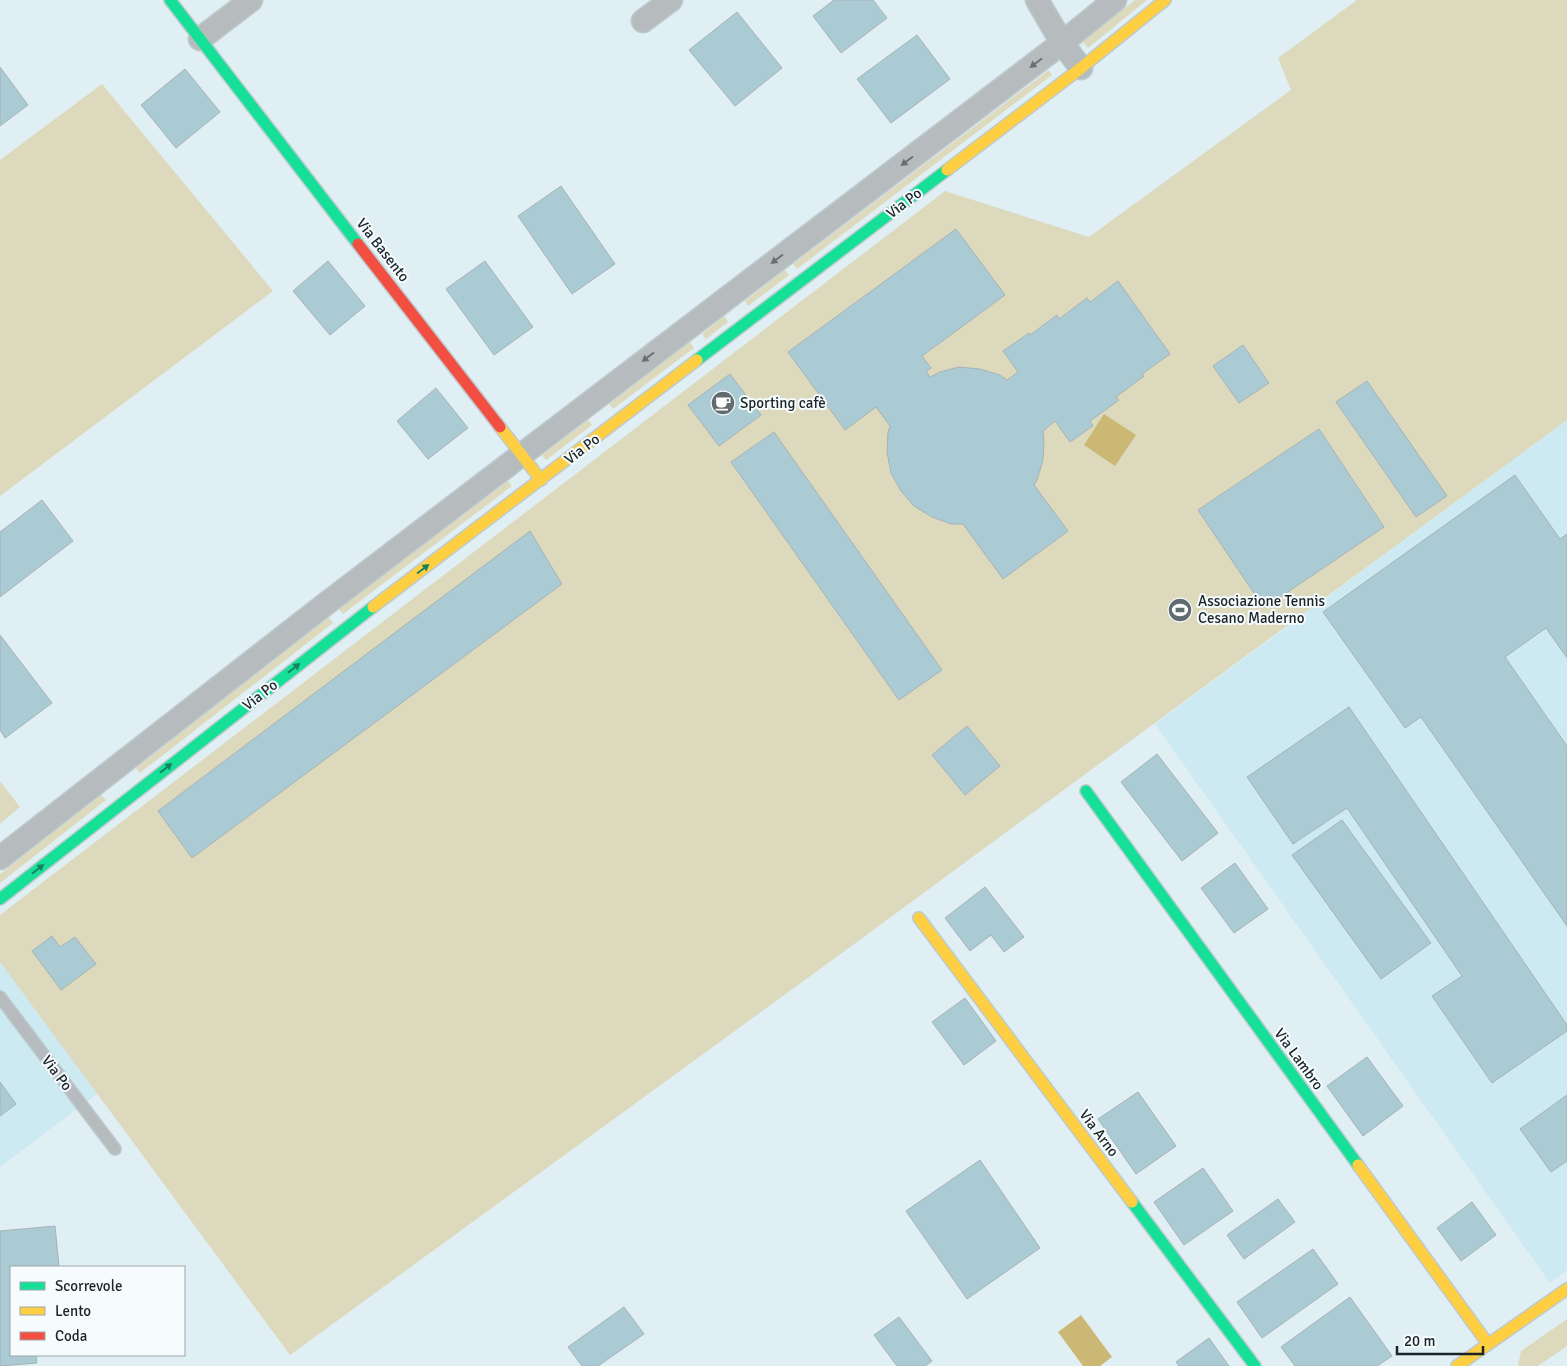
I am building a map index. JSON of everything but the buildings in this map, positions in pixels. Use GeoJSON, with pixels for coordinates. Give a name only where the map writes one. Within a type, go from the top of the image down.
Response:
{"type":"FeatureCollection","features":[{"type":"Feature","properties":{"kind":"street","name":"Via Basento"},"geometry":{"type":"LineString","coordinates":[[170,0],[541,480]]}},
{"type":"Feature","properties":{"kind":"street"},"geometry":{"type":"LineString","coordinates":[[200,39],[251,0]]}},
{"type":"Feature","properties":{"kind":"street"},"geometry":{"type":"LineString","coordinates":[[643,21],[671,0]]}},
{"type":"Feature","properties":{"kind":"street"},"geometry":{"type":"LineString","coordinates":[[1037,0],[1062,43],[1081,68]]}},
{"type":"Feature","properties":{"kind":"street","name":"Via Po"},"geometry":{"type":"LineString","coordinates":[[0,858],[327,603],[1062,43],[1115,0]]}},
{"type":"Feature","properties":{"kind":"street","name":"Via Po"},"geometry":{"type":"LineString","coordinates":[[0,899],[345,628],[1081,68],[1165,0]]}},
{"type":"Feature","properties":{"kind":"street","name":"Via Lambro"},"geometry":{"type":"LineString","coordinates":[[1086,791],[1488,1344]]}},
{"type":"Feature","properties":{"kind":"street","name":"Via Arno"},"geometry":{"type":"LineString","coordinates":[[919,918],[1255,1366]]}},
{"type":"Feature","properties":{"kind":"street"},"geometry":{"type":"LineString","coordinates":[[1458,1366],[1567,1289]]}},
{"type":"Feature","properties":{"kind":"lane","name":"Via Po"},"geometry":{"type":"LineString","coordinates":[[0,998],[115,1149]]}},
{"type":"Feature","properties":{"kind":"shaded area"},"geometry":{"type":"Polygon","coordinates":[[[1135,0],[1147,0],[1088,48],[1083,42],[1135,0]]]}},
{"type":"Feature","properties":{"kind":"shaded area"},"geometry":{"type":"Polygon","coordinates":[[[1357,0],[1567,0],[1567,420],[861,939],[290,1355],[0,962],[0,915],[945,191],[1089,237],[1291,90],[1278,58],[1357,0]]]}},
{"type":"Feature","properties":{"kind":"shaded area"},"geometry":{"type":"Polygon","coordinates":[[[1049,70],[1052,75],[797,269],[793,264],[1049,70]]]}},
{"type":"Feature","properties":{"kind":"shaded area"},"geometry":{"type":"Polygon","coordinates":[[[102,84],[273,291],[0,496],[0,160],[102,84]]]}},
{"type":"Feature","properties":{"kind":"shaded area"},"geometry":{"type":"Polygon","coordinates":[[[785,270],[789,275],[748,306],[745,301],[785,270]]]}},
{"type":"Feature","properties":{"kind":"shaded area"},"geometry":{"type":"Polygon","coordinates":[[[724,316],[728,322],[706,339],[702,334],[724,316]]]}},
{"type":"Feature","properties":{"kind":"shaded area"},"geometry":{"type":"Polygon","coordinates":[[[690,342],[694,348],[613,409],[609,404],[690,342]]]}},
{"type":"Feature","properties":{"kind":"shaded area"},"geometry":{"type":"Polygon","coordinates":[[[1104,414],[1136,435],[1115,466],[1084,445],[1104,414]]]}},
{"type":"Feature","properties":{"kind":"shaded area"},"geometry":{"type":"Polygon","coordinates":[[[588,420],[592,425],[546,460],[542,455],[588,420]]]}},
{"type":"Feature","properties":{"kind":"shaded area"},"geometry":{"type":"Polygon","coordinates":[[[1567,420],[1567,1270],[1550,1283],[1155,724],[1567,420]]]}},
{"type":"Feature","properties":{"kind":"shaded area"},"geometry":{"type":"Polygon","coordinates":[[[508,481],[512,486],[343,614],[339,609],[508,481]]]}},
{"type":"Feature","properties":{"kind":"shaded area"},"geometry":{"type":"Polygon","coordinates":[[[329,617],[333,623],[140,773],[136,768],[329,617]]]}},
{"type":"Feature","properties":{"kind":"shaded area"},"geometry":{"type":"Polygon","coordinates":[[[0,781],[20,807],[0,824],[0,781]]]}},
{"type":"Feature","properties":{"kind":"shaded area"},"geometry":{"type":"Polygon","coordinates":[[[101,795],[106,800],[0,883],[0,874],[101,795]]]}},
{"type":"Feature","properties":{"kind":"shaded area"},"geometry":{"type":"Polygon","coordinates":[[[0,962],[98,1093],[0,1167],[0,962]]]}},
{"type":"Feature","properties":{"kind":"shaded area"},"geometry":{"type":"Polygon","coordinates":[[[1081,1315],[1112,1357],[1100,1366],[1083,1366],[1058,1332],[1081,1315]]]}},
{"type":"Feature","properties":{"kind":"shaded area"},"geometry":{"type":"Polygon","coordinates":[[[1567,1319],[1567,1346],[1538,1366],[1518,1366],[1521,1351],[1567,1319]]]}},
{"type":"Feature","properties":{"kind":"traffic: fast"},"geometry":{"type":"LineString","coordinates":[[170,0],[358,244]]}},
{"type":"Feature","properties":{"kind":"traffic: fast"},"geometry":{"type":"LineString","coordinates":[[697,360],[947,170]]}},
{"type":"Feature","properties":{"kind":"traffic: fast"},"geometry":{"type":"LineString","coordinates":[[0,899],[373,607]]}},
{"type":"Feature","properties":{"kind":"traffic: fast"},"geometry":{"type":"LineString","coordinates":[[1086,791],[1358,1165]]}},
{"type":"Feature","properties":{"kind":"traffic: fast"},"geometry":{"type":"LineString","coordinates":[[1132,1202],[1255,1366]]}},
{"type":"Feature","properties":{"kind":"traffic: slow"},"geometry":{"type":"LineString","coordinates":[[947,170],[1081,68],[1165,0]]}},
{"type":"Feature","properties":{"kind":"traffic: slow"},"geometry":{"type":"LineString","coordinates":[[373,607],[697,360]]}},
{"type":"Feature","properties":{"kind":"traffic: slow"},"geometry":{"type":"LineString","coordinates":[[500,427],[541,480]]}},
{"type":"Feature","properties":{"kind":"traffic: slow"},"geometry":{"type":"LineString","coordinates":[[919,918],[1132,1202]]}},
{"type":"Feature","properties":{"kind":"traffic: slow"},"geometry":{"type":"LineString","coordinates":[[1358,1165],[1488,1344]]}},
{"type":"Feature","properties":{"kind":"traffic: slow"},"geometry":{"type":"LineString","coordinates":[[1457,1366],[1567,1289]]}},
{"type":"Feature","properties":{"kind":"traffic: jam"},"geometry":{"type":"LineString","coordinates":[[358,244],[500,427]]}},
{"type":"Feature","properties":{"kind":"place","name":"Sporting cafè"},"geometry":{"type":"Point","coordinates":[723,403]}},
{"type":"Feature","properties":{"kind":"place","name":"Associazione Tennis Cesano Maderno"},"geometry":{"type":"Point","coordinates":[1180,610]}}]}
